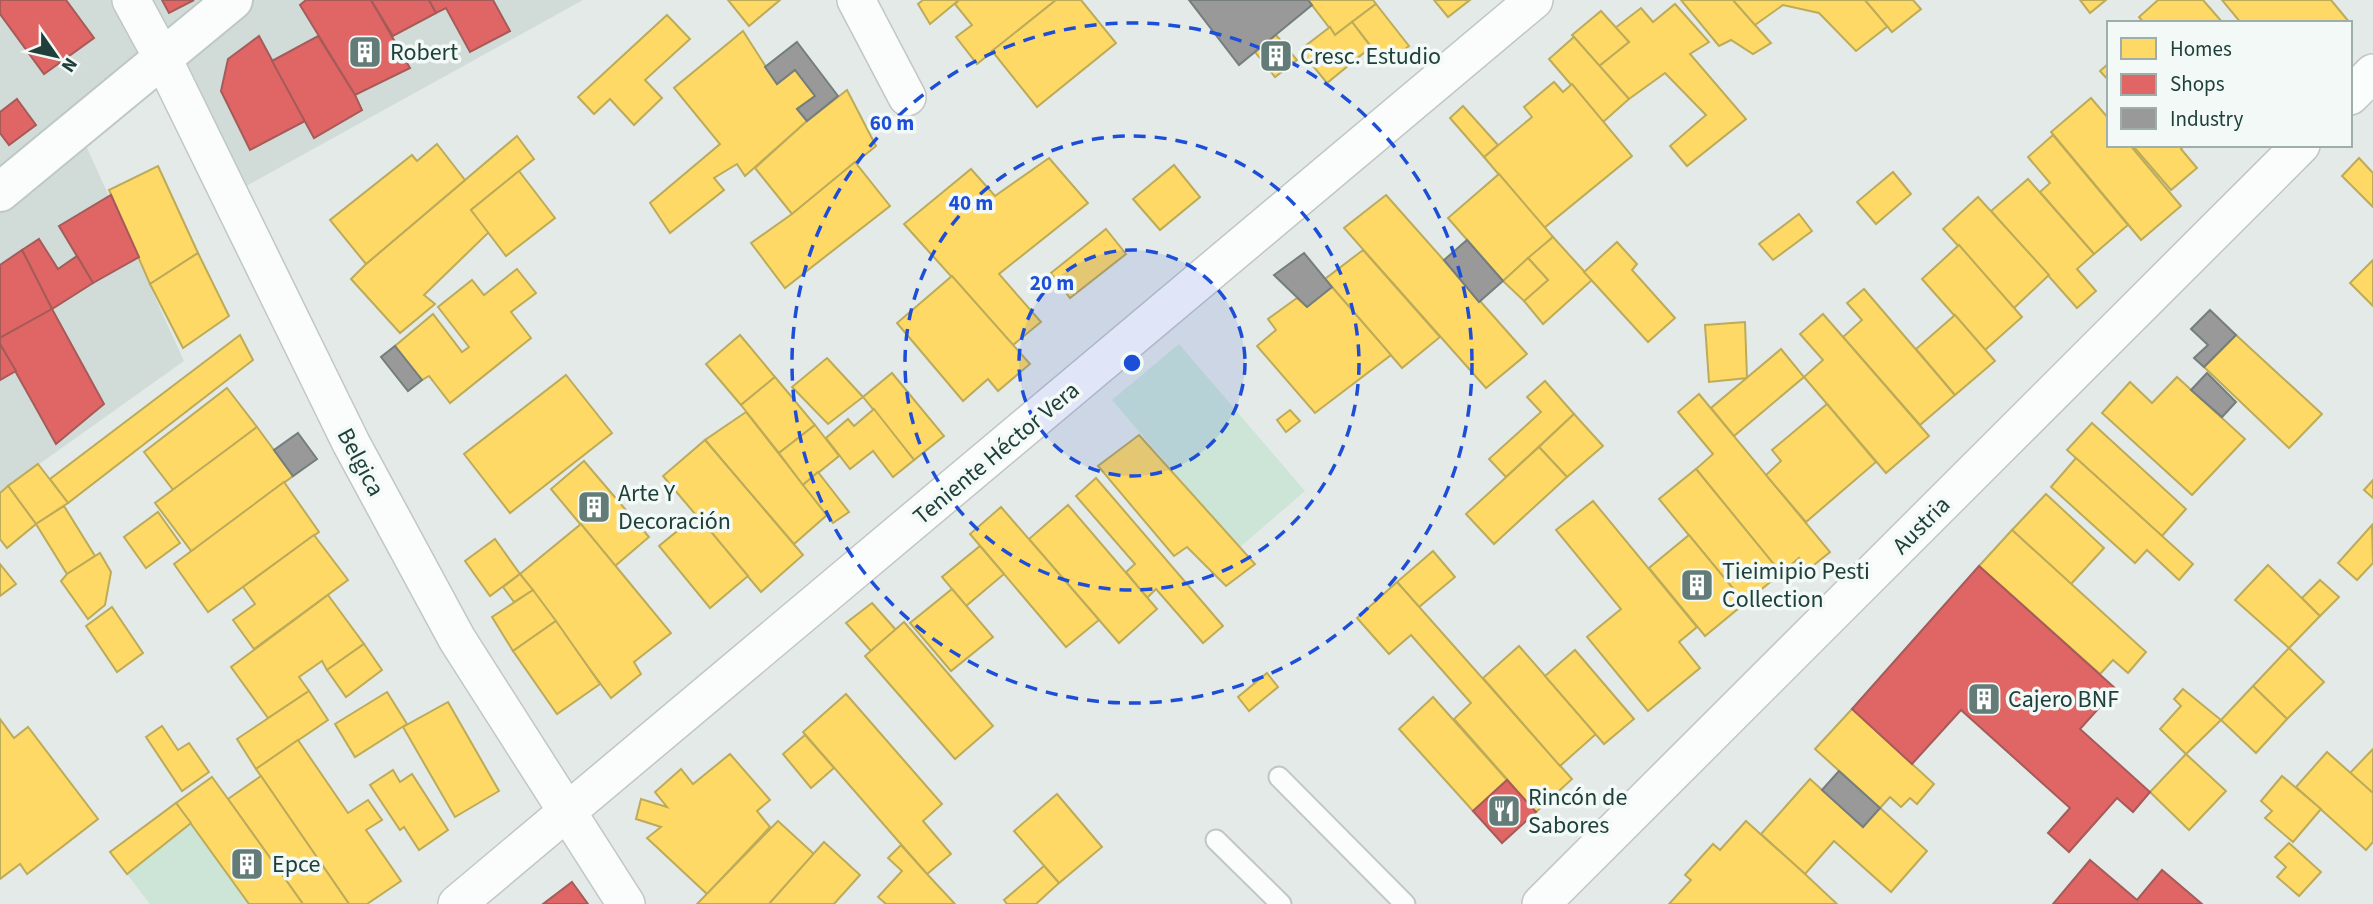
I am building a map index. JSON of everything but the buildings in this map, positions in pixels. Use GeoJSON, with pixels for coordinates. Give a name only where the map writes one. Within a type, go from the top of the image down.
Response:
{"type":"FeatureCollection","features":[{"type":"Feature","properties":{"kind":"main road"},"geometry":{"type":"LineString","coordinates":[[0,192],[233,0]]}},
{"type":"Feature","properties":{"kind":"street","name":"Belgica"},"geometry":{"type":"LineString","coordinates":[[131,0],[162,57],[351,443],[457,639],[626,904]]}},
{"type":"Feature","properties":{"kind":"street"},"geometry":{"type":"LineString","coordinates":[[856,0],[907,97]]}},
{"type":"Feature","properties":{"kind":"street","name":"Teniente Héctor Vera"},"geometry":{"type":"LineString","coordinates":[[457,904],[1534,0]]}},
{"type":"Feature","properties":{"kind":"street"},"geometry":{"type":"LineString","coordinates":[[2352,94],[2373,73]]}},
{"type":"Feature","properties":{"kind":"street","name":"Austria"},"geometry":{"type":"LineString","coordinates":[[1541,904],[2299,147]]}},
{"type":"Feature","properties":{"kind":"lane"},"geometry":{"type":"LineString","coordinates":[[1279,777],[1405,904]]}},
{"type":"Feature","properties":{"kind":"lane"},"geometry":{"type":"LineString","coordinates":[[1216,840],[1281,904]]}},
{"type":"Feature","properties":{"kind":"shaded area"},"geometry":{"type":"Polygon","coordinates":[[[0,0],[583,0],[230,195],[162,58],[78,128],[184,361],[0,492],[0,0]]]}},
{"type":"Feature","properties":{"kind":"green space"},"geometry":{"type":"Polygon","coordinates":[[[1179,344],[1305,491],[1239,548],[1112,400],[1179,344]]]}},
{"type":"Feature","properties":{"kind":"green space"},"geometry":{"type":"Polygon","coordinates":[[[191,823],[249,904],[150,904],[127,874],[191,823]]]}},
{"type":"Feature","properties":{"kind":"place","name":"Robert"},"geometry":{"type":"Point","coordinates":[365,52]}},
{"type":"Feature","properties":{"kind":"place","name":"Cresc. Estudio"},"geometry":{"type":"Point","coordinates":[1276,56]}},
{"type":"Feature","properties":{"kind":"place","name":"Arte Y Decoración"},"geometry":{"type":"Point","coordinates":[594,507]}},
{"type":"Feature","properties":{"kind":"place","name":"Tieimipio Pesti Collection"},"geometry":{"type":"Point","coordinates":[1697,585]}},
{"type":"Feature","properties":{"kind":"place","name":"Cajero BNF"},"geometry":{"type":"Point","coordinates":[1984,699]}},
{"type":"Feature","properties":{"kind":"place","name":"Rincón de Sabores"},"geometry":{"type":"Point","coordinates":[1504,811]}},
{"type":"Feature","properties":{"kind":"place","name":"Epce"},"geometry":{"type":"Point","coordinates":[247,864]}}]}
